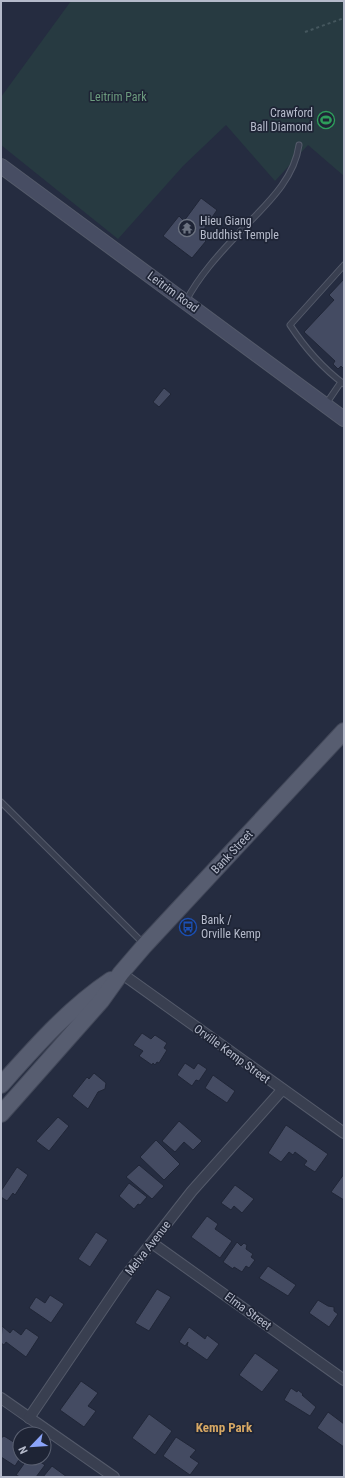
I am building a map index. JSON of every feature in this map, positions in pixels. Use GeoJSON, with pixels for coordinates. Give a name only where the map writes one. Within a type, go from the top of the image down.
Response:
{"type":"FeatureCollection","features":[{"type":"Feature","properties":{"kind":"main road","name":"Leitrim Road"},"geometry":{"type":"LineString","coordinates":[[1,166],[344,419]]}},
{"type":"Feature","properties":{"kind":"main road","name":"Bank Street"},"geometry":{"type":"LineString","coordinates":[[1,1114],[96,1006],[145,945],[344,731]]}},
{"type":"Feature","properties":{"kind":"main road","name":"Bank Street"},"geometry":{"type":"LineString","coordinates":[[1,1085],[37,1045],[76,1007],[121,973]]}},
{"type":"Feature","properties":{"kind":"street","name":"Orville Kemp Street"},"geometry":{"type":"LineString","coordinates":[[121,973],[282,1090],[344,1133]]}},
{"type":"Feature","properties":{"kind":"street","name":"Melva Avenue"},"geometry":{"type":"LineString","coordinates":[[29,1418],[124,1278],[192,1191],[282,1090]]}},
{"type":"Feature","properties":{"kind":"street","name":"Elma Street"},"geometry":{"type":"LineString","coordinates":[[152,1243],[344,1380]]}},
{"type":"Feature","properties":{"kind":"street"},"geometry":{"type":"LineString","coordinates":[[1,1398],[114,1477]]}},
{"type":"Feature","properties":{"kind":"lane"},"geometry":{"type":"LineString","coordinates":[[186,302],[192,289],[210,265],[282,185],[295,163],[299,145]]}},
{"type":"Feature","properties":{"kind":"lane"},"geometry":{"type":"LineString","coordinates":[[325,405],[343,383],[309,352],[290,324],[344,265]]}},
{"type":"Feature","properties":{"kind":"lane"},"geometry":{"type":"LineString","coordinates":[[1,802],[145,945]]}},
{"type":"Feature","properties":{"kind":"path"},"geometry":{"type":"LineString","coordinates":[[305,32],[344,18]]}},
{"type":"Feature","properties":{"kind":"green space","name":"Leitrim Park"},"geometry":{"type":"Polygon","coordinates":[[[71,1],[344,1],[344,176],[308,145],[275,181],[226,125],[183,166],[118,239],[1,145],[1,97],[71,1]]]}},
{"type":"Feature","properties":{"kind":"building","name":"Hieu Giang Buddhist Temple"},"geometry":{"type":"Polygon","coordinates":[[[201,198],[217,210],[200,235],[206,241],[192,258],[163,236],[179,216],[184,221],[201,198]]]}},
{"type":"Feature","properties":{"kind":"building"},"geometry":{"type":"Polygon","coordinates":[[[344,279],[344,369],[341,366],[338,369],[333,364],[335,361],[304,332],[334,300],[329,295],[344,279]]]}},
{"type":"Feature","properties":{"kind":"building"},"geometry":{"type":"Polygon","coordinates":[[[164,388],[171,394],[159,407],[153,402],[164,388]]]}},
{"type":"Feature","properties":{"kind":"building"},"geometry":{"type":"Polygon","coordinates":[[[142,1033],[151,1039],[155,1035],[167,1043],[164,1048],[167,1050],[159,1063],[157,1062],[155,1065],[153,1063],[152,1065],[139,1056],[143,1051],[133,1045],[142,1033]]]}},
{"type":"Feature","properties":{"kind":"building"},"geometry":{"type":"Polygon","coordinates":[[[185,1063],[194,1069],[198,1063],[207,1069],[199,1081],[196,1080],[192,1086],[177,1075],[185,1063]]]}},
{"type":"Feature","properties":{"kind":"building"},"geometry":{"type":"Polygon","coordinates":[[[94,1073],[106,1083],[105,1089],[98,1092],[88,1109],[72,1096],[87,1077],[89,1079],[94,1073]]]}},
{"type":"Feature","properties":{"kind":"building"},"geometry":{"type":"Polygon","coordinates":[[[213,1075],[235,1091],[227,1103],[205,1088],[213,1075]]]}},
{"type":"Feature","properties":{"kind":"building"},"geometry":{"type":"Polygon","coordinates":[[[58,1117],[69,1126],[49,1151],[36,1141],[58,1117]]]}},
{"type":"Feature","properties":{"kind":"building"},"geometry":{"type":"Polygon","coordinates":[[[179,1121],[202,1141],[193,1150],[184,1142],[175,1152],[162,1141],[179,1121]]]}},
{"type":"Feature","properties":{"kind":"building"},"geometry":{"type":"Polygon","coordinates":[[[286,1125],[328,1154],[315,1172],[304,1165],[307,1161],[295,1152],[293,1155],[289,1152],[281,1162],[268,1153],[286,1125]]]}},
{"type":"Feature","properties":{"kind":"building"},"geometry":{"type":"Polygon","coordinates":[[[156,1140],[180,1164],[164,1180],[140,1157],[156,1140]]]}},
{"type":"Feature","properties":{"kind":"building"},"geometry":{"type":"Polygon","coordinates":[[[139,1165],[164,1186],[152,1199],[126,1177],[139,1165]]]}},
{"type":"Feature","properties":{"kind":"building"},"geometry":{"type":"Polygon","coordinates":[[[17,1167],[28,1175],[15,1195],[13,1193],[7,1201],[1,1197],[1,1191],[17,1167]]]}},
{"type":"Feature","properties":{"kind":"building"},"geometry":{"type":"Polygon","coordinates":[[[344,1174],[344,1200],[331,1192],[344,1174]]]}},
{"type":"Feature","properties":{"kind":"building"},"geometry":{"type":"Polygon","coordinates":[[[129,1183],[147,1197],[134,1209],[119,1196],[129,1183]]]}},
{"type":"Feature","properties":{"kind":"building"},"geometry":{"type":"Polygon","coordinates":[[[235,1185],[254,1199],[242,1213],[234,1206],[231,1210],[221,1203],[235,1185]]]}},
{"type":"Feature","properties":{"kind":"building"},"geometry":{"type":"Polygon","coordinates":[[[207,1216],[218,1224],[215,1229],[232,1241],[220,1258],[191,1237],[207,1216]]]}},
{"type":"Feature","properties":{"kind":"building"},"geometry":{"type":"Polygon","coordinates":[[[96,1232],[108,1240],[90,1267],[78,1259],[96,1232]]]}},
{"type":"Feature","properties":{"kind":"building"},"geometry":{"type":"Polygon","coordinates":[[[237,1242],[241,1246],[244,1243],[247,1245],[246,1249],[253,1254],[251,1257],[255,1260],[249,1268],[246,1266],[242,1272],[234,1267],[233,1269],[223,1262],[237,1242]]]}},
{"type":"Feature","properties":{"kind":"building"},"geometry":{"type":"Polygon","coordinates":[[[268,1266],[296,1285],[288,1296],[259,1278],[268,1266]]]}},
{"type":"Feature","properties":{"kind":"building"},"geometry":{"type":"Polygon","coordinates":[[[157,1289],[171,1297],[149,1331],[135,1323],[157,1289]]]}},
{"type":"Feature","properties":{"kind":"building"},"geometry":{"type":"Polygon","coordinates":[[[50,1295],[64,1304],[51,1323],[29,1308],[36,1297],[45,1303],[50,1295]]]}},
{"type":"Feature","properties":{"kind":"building"},"geometry":{"type":"Polygon","coordinates":[[[318,1300],[328,1306],[334,1307],[334,1311],[338,1314],[329,1327],[309,1313],[318,1300]]]}},
{"type":"Feature","properties":{"kind":"building"},"geometry":{"type":"Polygon","coordinates":[[[2,1326],[10,1333],[13,1329],[21,1335],[26,1328],[39,1337],[26,1357],[6,1342],[4,1345],[1,1343],[2,1326]]]}},
{"type":"Feature","properties":{"kind":"building"},"geometry":{"type":"Polygon","coordinates":[[[189,1327],[205,1339],[207,1335],[219,1344],[207,1360],[187,1346],[188,1342],[185,1346],[179,1342],[189,1327]]]}},
{"type":"Feature","properties":{"kind":"building"},"geometry":{"type":"Polygon","coordinates":[[[255,1353],[279,1370],[262,1392],[239,1375],[255,1353]]]}},
{"type":"Feature","properties":{"kind":"building"},"geometry":{"type":"Polygon","coordinates":[[[81,1381],[98,1393],[88,1406],[96,1411],[84,1427],[60,1410],[81,1381]]]}},
{"type":"Feature","properties":{"kind":"building"},"geometry":{"type":"Polygon","coordinates":[[[291,1388],[297,1392],[298,1390],[316,1407],[310,1416],[284,1400],[291,1388]]]}},
{"type":"Feature","properties":{"kind":"building"},"geometry":{"type":"Polygon","coordinates":[[[328,1412],[344,1424],[344,1447],[317,1428],[328,1412]]]}},
{"type":"Feature","properties":{"kind":"building"},"geometry":{"type":"Polygon","coordinates":[[[149,1414],[172,1431],[155,1455],[132,1438],[149,1414]]]}},
{"type":"Feature","properties":{"kind":"building"},"geometry":{"type":"Polygon","coordinates":[[[4,1436],[12,1441],[12,1464],[1,1457],[1,1438],[4,1436]]]}},
{"type":"Feature","properties":{"kind":"building"},"geometry":{"type":"Polygon","coordinates":[[[176,1437],[196,1450],[190,1457],[199,1463],[190,1475],[163,1456],[176,1437]]]}},
{"type":"Feature","properties":{"kind":"building"},"geometry":{"type":"Polygon","coordinates":[[[22,1466],[44,1466],[36,1477],[20,1477],[16,1475],[22,1466]]]}},
{"type":"Feature","properties":{"kind":"building"},"geometry":{"type":"Polygon","coordinates":[[[52,1466],[67,1477],[43,1477],[52,1466]]]}},
{"type":"Feature","properties":{"kind":"place","name":"Crawford Ball Diamond"},"geometry":{"type":"Point","coordinates":[326,120]}},
{"type":"Feature","properties":{"kind":"place","name":"Hieu Giang Buddhist Temple"},"geometry":{"type":"Point","coordinates":[187,228]}},
{"type":"Feature","properties":{"kind":"place","name":"Bank / Orville Kemp"},"geometry":{"type":"Point","coordinates":[188,927]}},
{"type":"Feature","properties":{"kind":"district","name":"Kemp Park"},"geometry":{"type":"Point","coordinates":[224,1427]}}]}
